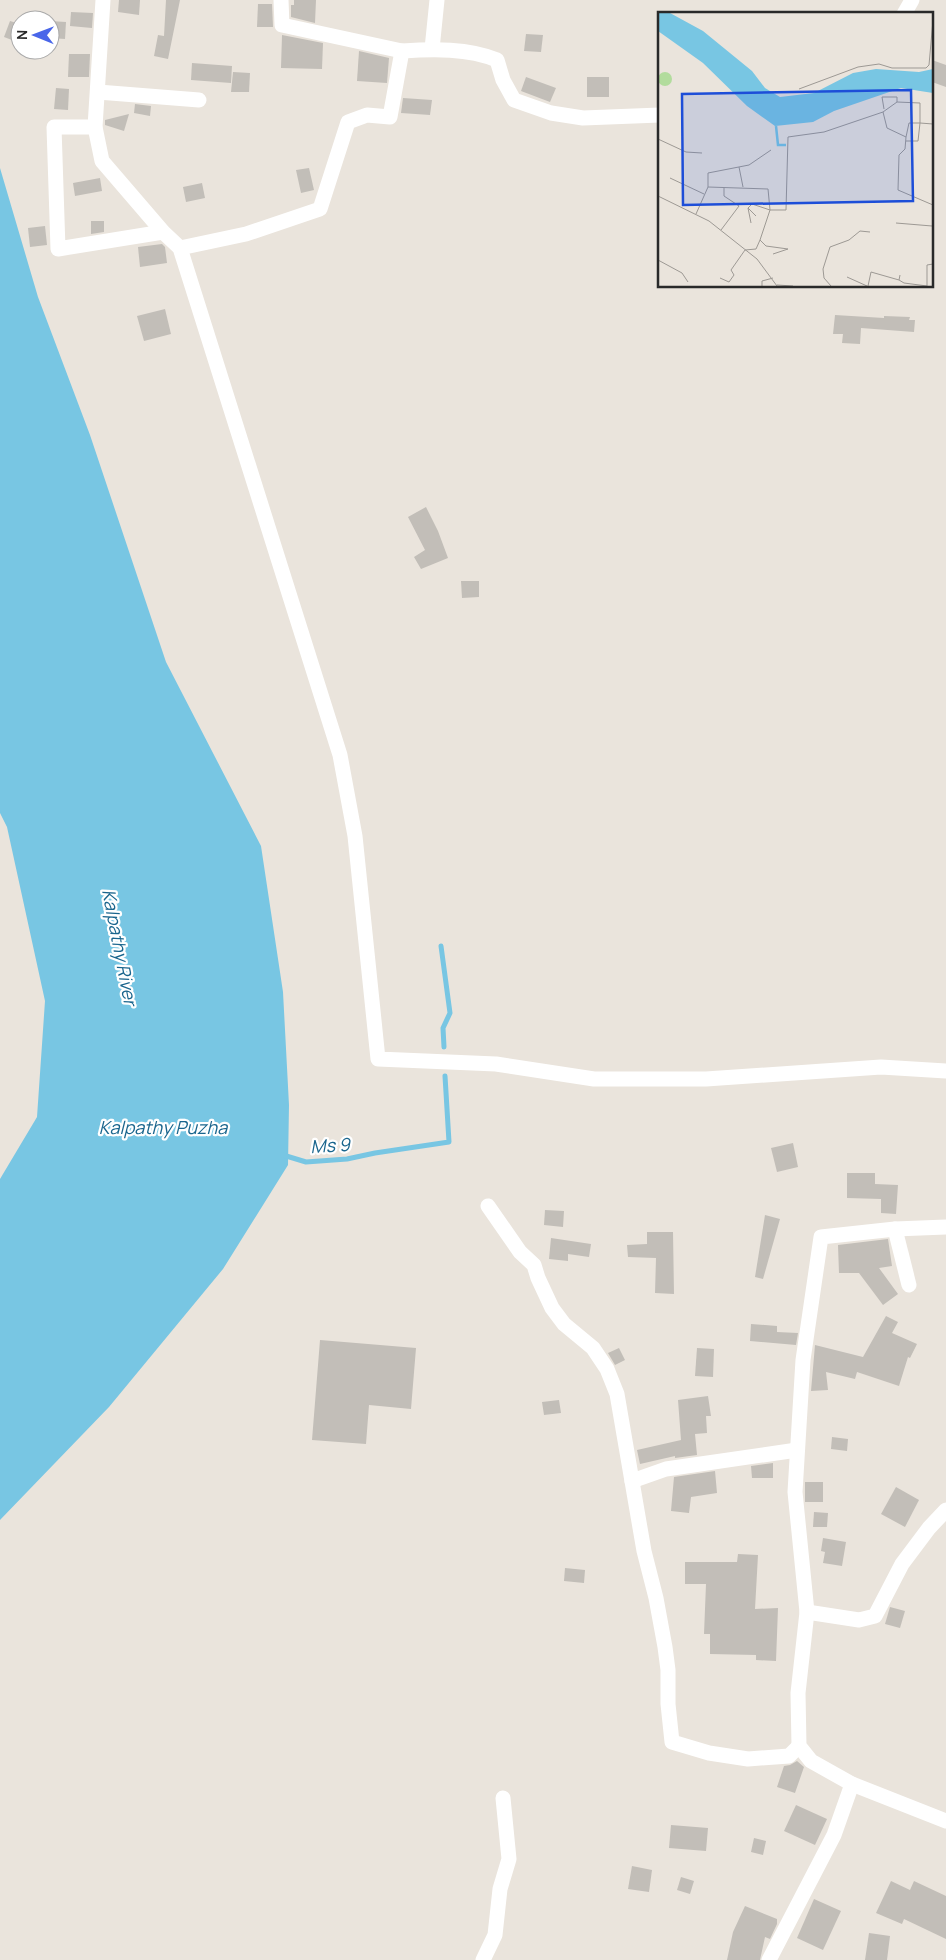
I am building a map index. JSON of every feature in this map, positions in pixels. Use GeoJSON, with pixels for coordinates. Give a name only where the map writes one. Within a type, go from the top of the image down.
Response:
{"type":"FeatureCollection","features":[{"type":"Feature","properties":{"kind":"street"},"geometry":{"type":"LineString","coordinates":[[103,0],[95,127],[102,161],[163,232],[180,248],[340,755],[355,836],[378,1059],[496,1064],[594,1079],[706,1079],[881,1067],[946,1071]]}},
{"type":"Feature","properties":{"kind":"street"},"geometry":{"type":"LineString","coordinates":[[281,0],[282,25],[402,51],[432,49],[483,54],[497,60],[503,80],[514,100],[551,113],[583,118],[658,115]]}},
{"type":"Feature","properties":{"kind":"street"},"geometry":{"type":"LineString","coordinates":[[432,49],[437,0]]}},
{"type":"Feature","properties":{"kind":"street"},"geometry":{"type":"LineString","coordinates":[[905,12],[912,0]]}},
{"type":"Feature","properties":{"kind":"street"},"geometry":{"type":"LineString","coordinates":[[180,248],[246,234],[320,209],[348,122],[367,115],[390,117],[402,51]]}},
{"type":"Feature","properties":{"kind":"street"},"geometry":{"type":"LineString","coordinates":[[98,92],[199,100]]}},
{"type":"Feature","properties":{"kind":"street"},"geometry":{"type":"LineString","coordinates":[[95,127],[54,127],[58,249],[163,232]]}},
{"type":"Feature","properties":{"kind":"street"},"geometry":{"type":"LineString","coordinates":[[488,1206],[520,1252],[534,1265],[552,1308],[564,1324],[594,1348],[607,1369],[617,1394],[644,1551],[656,1598],[668,1670],[668,1704],[672,1742],[709,1753],[748,1759],[789,1756],[799,1746]]}},
{"type":"Feature","properties":{"kind":"street"},"geometry":{"type":"LineString","coordinates":[[946,1227],[896,1229],[821,1237],[803,1360],[795,1492],[807,1612],[798,1693],[799,1746],[811,1761],[852,1784],[946,1821]]}},
{"type":"Feature","properties":{"kind":"street"},"geometry":{"type":"LineString","coordinates":[[896,1229],[909,1285]]}},
{"type":"Feature","properties":{"kind":"street"},"geometry":{"type":"LineString","coordinates":[[632,1481],[666,1469],[797,1450]]}},
{"type":"Feature","properties":{"kind":"street"},"geometry":{"type":"LineString","coordinates":[[807,1612],[858,1620],[875,1616],[902,1564],[929,1528],[946,1510]]}},
{"type":"Feature","properties":{"kind":"street"},"geometry":{"type":"LineString","coordinates":[[769,1960],[834,1835],[852,1784]]}},
{"type":"Feature","properties":{"kind":"street"},"geometry":{"type":"LineString","coordinates":[[483,1960],[495,1935],[500,1889],[508,1859],[503,1798]]}},
{"type":"Feature","properties":{"kind":"water","name":"Kalpathy Puzha"},"geometry":{"type":"Polygon","coordinates":[[[0,168],[38,297],[90,435],[166,662],[261,846],[283,992],[289,1105],[288,1165],[223,1269],[109,1407],[0,1520],[0,1179],[37,1117],[45,1001],[7,827],[0,813],[0,168]]]}},
{"type":"Feature","properties":{"kind":"building"},"geometry":{"type":"Polygon","coordinates":[[[119,0],[140,0],[139,15],[118,12],[119,0]]]}},
{"type":"Feature","properties":{"kind":"building"},"geometry":{"type":"Polygon","coordinates":[[[166,0],[180,0],[168,59],[154,56],[158,35],[164,36],[166,0]]]}},
{"type":"Feature","properties":{"kind":"building"},"geometry":{"type":"Polygon","coordinates":[[[294,0],[316,0],[315,23],[291,17],[291,5],[294,5],[294,0]]]}},
{"type":"Feature","properties":{"kind":"building"},"geometry":{"type":"Polygon","coordinates":[[[258,4],[272,4],[273,27],[257,27],[258,4]]]}},
{"type":"Feature","properties":{"kind":"building"},"geometry":{"type":"Polygon","coordinates":[[[71,12],[93,13],[92,28],[70,26],[71,12]]]}},
{"type":"Feature","properties":{"kind":"building"},"geometry":{"type":"Polygon","coordinates":[[[10,21],[10,39],[4,37],[10,21]]]}},
{"type":"Feature","properties":{"kind":"building"},"geometry":{"type":"Polygon","coordinates":[[[60,22],[66,22],[65,39],[60,39],[60,22]]]}},
{"type":"Feature","properties":{"kind":"building"},"geometry":{"type":"Polygon","coordinates":[[[526,34],[543,35],[541,52],[524,51],[526,34]]]}},
{"type":"Feature","properties":{"kind":"building"},"geometry":{"type":"Polygon","coordinates":[[[282,35],[323,43],[322,69],[281,68],[282,35]]]}},
{"type":"Feature","properties":{"kind":"building"},"geometry":{"type":"Polygon","coordinates":[[[359,51],[389,58],[387,83],[357,81],[359,51]]]}},
{"type":"Feature","properties":{"kind":"building"},"geometry":{"type":"Polygon","coordinates":[[[69,54],[90,54],[89,77],[68,77],[69,54]]]}},
{"type":"Feature","properties":{"kind":"building"},"geometry":{"type":"Polygon","coordinates":[[[934,61],[946,65],[946,87],[934,83],[934,61]]]}},
{"type":"Feature","properties":{"kind":"building"},"geometry":{"type":"Polygon","coordinates":[[[192,63],[232,66],[231,83],[191,80],[192,63]]]}},
{"type":"Feature","properties":{"kind":"building"},"geometry":{"type":"Polygon","coordinates":[[[233,72],[250,73],[249,92],[231,92],[233,72]]]}},
{"type":"Feature","properties":{"kind":"building"},"geometry":{"type":"Polygon","coordinates":[[[526,77],[556,88],[550,102],[521,91],[526,77]]]}},
{"type":"Feature","properties":{"kind":"building"},"geometry":{"type":"Polygon","coordinates":[[[587,77],[609,77],[609,97],[587,97],[587,77]]]}},
{"type":"Feature","properties":{"kind":"building"},"geometry":{"type":"Polygon","coordinates":[[[56,88],[69,89],[68,110],[54,109],[56,88]]]}},
{"type":"Feature","properties":{"kind":"building"},"geometry":{"type":"Polygon","coordinates":[[[403,98],[432,100],[430,115],[401,113],[403,98]]]}},
{"type":"Feature","properties":{"kind":"building"},"geometry":{"type":"Polygon","coordinates":[[[135,104],[151,106],[150,116],[134,113],[135,104]]]}},
{"type":"Feature","properties":{"kind":"building"},"geometry":{"type":"Polygon","coordinates":[[[129,114],[124,131],[105,125],[105,120],[129,114]]]}},
{"type":"Feature","properties":{"kind":"building"},"geometry":{"type":"Polygon","coordinates":[[[309,168],[314,190],[301,193],[296,170],[309,168]]]}},
{"type":"Feature","properties":{"kind":"building"},"geometry":{"type":"Polygon","coordinates":[[[100,178],[102,191],[75,196],[73,183],[100,178]]]}},
{"type":"Feature","properties":{"kind":"building"},"geometry":{"type":"Polygon","coordinates":[[[202,183],[205,198],[186,202],[183,187],[202,183]]]}},
{"type":"Feature","properties":{"kind":"building"},"geometry":{"type":"Polygon","coordinates":[[[91,221],[104,221],[104,232],[91,234],[91,221]]]}},
{"type":"Feature","properties":{"kind":"building"},"geometry":{"type":"Polygon","coordinates":[[[45,226],[47,245],[30,247],[28,228],[45,226]]]}},
{"type":"Feature","properties":{"kind":"building"},"geometry":{"type":"Polygon","coordinates":[[[162,244],[165,247],[167,263],[140,267],[138,247],[162,244]]]}},
{"type":"Feature","properties":{"kind":"building"},"geometry":{"type":"Polygon","coordinates":[[[165,309],[171,334],[144,341],[137,316],[165,309]]]}},
{"type":"Feature","properties":{"kind":"building"},"geometry":{"type":"Polygon","coordinates":[[[835,315],[884,318],[884,316],[910,317],[909,320],[915,320],[914,332],[861,328],[860,344],[842,343],[843,334],[833,334],[835,315]]]}},
{"type":"Feature","properties":{"kind":"building"},"geometry":{"type":"Polygon","coordinates":[[[426,507],[438,531],[448,558],[421,569],[414,557],[425,550],[408,517],[426,507]]]}},
{"type":"Feature","properties":{"kind":"building"},"geometry":{"type":"Polygon","coordinates":[[[461,581],[479,581],[479,597],[462,598],[461,581]]]}},
{"type":"Feature","properties":{"kind":"building"},"geometry":{"type":"Polygon","coordinates":[[[793,1143],[798,1167],[777,1172],[771,1148],[793,1143]]]}},
{"type":"Feature","properties":{"kind":"building"},"geometry":{"type":"Polygon","coordinates":[[[847,1173],[875,1173],[875,1184],[898,1185],[896,1214],[881,1213],[881,1199],[847,1198],[847,1173]]]}},
{"type":"Feature","properties":{"kind":"building"},"geometry":{"type":"Polygon","coordinates":[[[545,1210],[564,1211],[563,1227],[544,1225],[545,1210]]]}},
{"type":"Feature","properties":{"kind":"building"},"geometry":{"type":"Polygon","coordinates":[[[765,1215],[780,1219],[763,1279],[755,1277],[765,1215]]]}},
{"type":"Feature","properties":{"kind":"building"},"geometry":{"type":"Polygon","coordinates":[[[647,1232],[673,1232],[674,1294],[655,1293],[656,1258],[628,1257],[627,1245],[647,1244],[647,1232]]]}},
{"type":"Feature","properties":{"kind":"building"},"geometry":{"type":"Polygon","coordinates":[[[551,1238],[591,1244],[589,1257],[568,1254],[568,1261],[549,1259],[551,1238]]]}},
{"type":"Feature","properties":{"kind":"building"},"geometry":{"type":"Polygon","coordinates":[[[888,1239],[892,1266],[879,1268],[898,1294],[883,1305],[859,1273],[839,1273],[838,1245],[888,1239]]]}},
{"type":"Feature","properties":{"kind":"building"},"geometry":{"type":"Polygon","coordinates":[[[886,1316],[898,1322],[892,1333],[917,1344],[910,1358],[908,1357],[899,1386],[857,1372],[855,1379],[826,1372],[828,1390],[811,1391],[815,1345],[863,1357],[886,1316]]]}},
{"type":"Feature","properties":{"kind":"building"},"geometry":{"type":"Polygon","coordinates":[[[751,1324],[777,1326],[777,1332],[798,1333],[796,1345],[750,1341],[751,1324]]]}},
{"type":"Feature","properties":{"kind":"building"},"geometry":{"type":"Polygon","coordinates":[[[320,1340],[416,1348],[411,1409],[369,1405],[366,1444],[312,1440],[320,1340]]]}},
{"type":"Feature","properties":{"kind":"building"},"geometry":{"type":"Polygon","coordinates":[[[619,1348],[625,1360],[615,1365],[608,1353],[619,1348]]]}},
{"type":"Feature","properties":{"kind":"building"},"geometry":{"type":"Polygon","coordinates":[[[697,1348],[714,1349],[713,1377],[695,1376],[697,1348]]]}},
{"type":"Feature","properties":{"kind":"building"},"geometry":{"type":"Polygon","coordinates":[[[708,1396],[711,1416],[706,1416],[707,1433],[695,1434],[697,1455],[675,1458],[675,1456],[640,1464],[637,1450],[681,1440],[678,1400],[708,1396]]]}},
{"type":"Feature","properties":{"kind":"building"},"geometry":{"type":"Polygon","coordinates":[[[559,1400],[561,1413],[544,1415],[542,1402],[559,1400]]]}},
{"type":"Feature","properties":{"kind":"building"},"geometry":{"type":"Polygon","coordinates":[[[832,1437],[848,1439],[847,1451],[831,1449],[832,1437]]]}},
{"type":"Feature","properties":{"kind":"building"},"geometry":{"type":"Polygon","coordinates":[[[773,1463],[773,1478],[752,1478],[751,1466],[773,1463]]]}},
{"type":"Feature","properties":{"kind":"building"},"geometry":{"type":"Polygon","coordinates":[[[715,1471],[717,1493],[691,1497],[689,1513],[671,1511],[674,1477],[715,1471]]]}},
{"type":"Feature","properties":{"kind":"building"},"geometry":{"type":"Polygon","coordinates":[[[805,1482],[823,1482],[823,1502],[805,1502],[805,1482]]]}},
{"type":"Feature","properties":{"kind":"building"},"geometry":{"type":"Polygon","coordinates":[[[896,1487],[919,1500],[905,1527],[881,1514],[896,1487]]]}},
{"type":"Feature","properties":{"kind":"building"},"geometry":{"type":"Polygon","coordinates":[[[814,1512],[828,1513],[827,1527],[813,1527],[814,1512]]]}},
{"type":"Feature","properties":{"kind":"building"},"geometry":{"type":"Polygon","coordinates":[[[823,1538],[846,1542],[842,1566],[823,1563],[825,1552],[821,1551],[823,1538]]]}},
{"type":"Feature","properties":{"kind":"building"},"geometry":{"type":"Polygon","coordinates":[[[738,1554],[758,1555],[755,1609],[778,1608],[776,1661],[756,1660],[756,1655],[710,1654],[710,1634],[704,1634],[706,1584],[685,1584],[685,1562],[737,1562],[738,1554]]]}},
{"type":"Feature","properties":{"kind":"building"},"geometry":{"type":"Polygon","coordinates":[[[565,1568],[585,1570],[584,1583],[564,1581],[565,1568]]]}},
{"type":"Feature","properties":{"kind":"building"},"geometry":{"type":"Polygon","coordinates":[[[890,1607],[905,1611],[900,1628],[885,1624],[890,1607]]]}},
{"type":"Feature","properties":{"kind":"building"},"geometry":{"type":"Polygon","coordinates":[[[797,1761],[804,1767],[795,1793],[777,1787],[784,1766],[797,1761]]]}},
{"type":"Feature","properties":{"kind":"building"},"geometry":{"type":"Polygon","coordinates":[[[796,1805],[827,1819],[815,1845],[784,1831],[796,1805]]]}},
{"type":"Feature","properties":{"kind":"building"},"geometry":{"type":"Polygon","coordinates":[[[671,1825],[708,1828],[706,1851],[669,1848],[671,1825]]]}},
{"type":"Feature","properties":{"kind":"building"},"geometry":{"type":"Polygon","coordinates":[[[754,1838],[766,1841],[763,1855],[751,1852],[754,1838]]]}},
{"type":"Feature","properties":{"kind":"building"},"geometry":{"type":"Polygon","coordinates":[[[632,1866],[652,1870],[649,1892],[628,1889],[632,1866]]]}},
{"type":"Feature","properties":{"kind":"building"},"geometry":{"type":"Polygon","coordinates":[[[681,1877],[694,1881],[690,1894],[677,1890],[681,1877]]]}},
{"type":"Feature","properties":{"kind":"building"},"geometry":{"type":"Polygon","coordinates":[[[891,1881],[910,1890],[914,1881],[946,1896],[946,1939],[904,1919],[902,1924],[876,1913],[891,1881]]]}},
{"type":"Feature","properties":{"kind":"building"},"geometry":{"type":"Polygon","coordinates":[[[814,1899],[841,1911],[823,1950],[797,1938],[814,1899]]]}},
{"type":"Feature","properties":{"kind":"building"},"geometry":{"type":"Polygon","coordinates":[[[745,1906],[777,1919],[777,1924],[770,1939],[765,1937],[760,1960],[727,1960],[733,1932],[745,1906]]]}},
{"type":"Feature","properties":{"kind":"building"},"geometry":{"type":"Polygon","coordinates":[[[869,1933],[890,1936],[887,1960],[865,1960],[869,1933]]]}},
{"type":"Feature","properties":{"kind":"waterway","name":"Ms 9"},"geometry":{"type":"LineString","coordinates":[[441,946],[450,1013],[443,1028],[444,1047]]}},
{"type":"Feature","properties":{"kind":"waterway","name":"Ms 9"},"geometry":{"type":"LineString","coordinates":[[283,1155],[306,1162],[347,1159],[449,1142],[445,1076]]}},
{"type":"Feature","properties":{"kind":"water label","name":"Kalpathy River"},"geometry":{"type":"Point","coordinates":[120,947]}}]}
